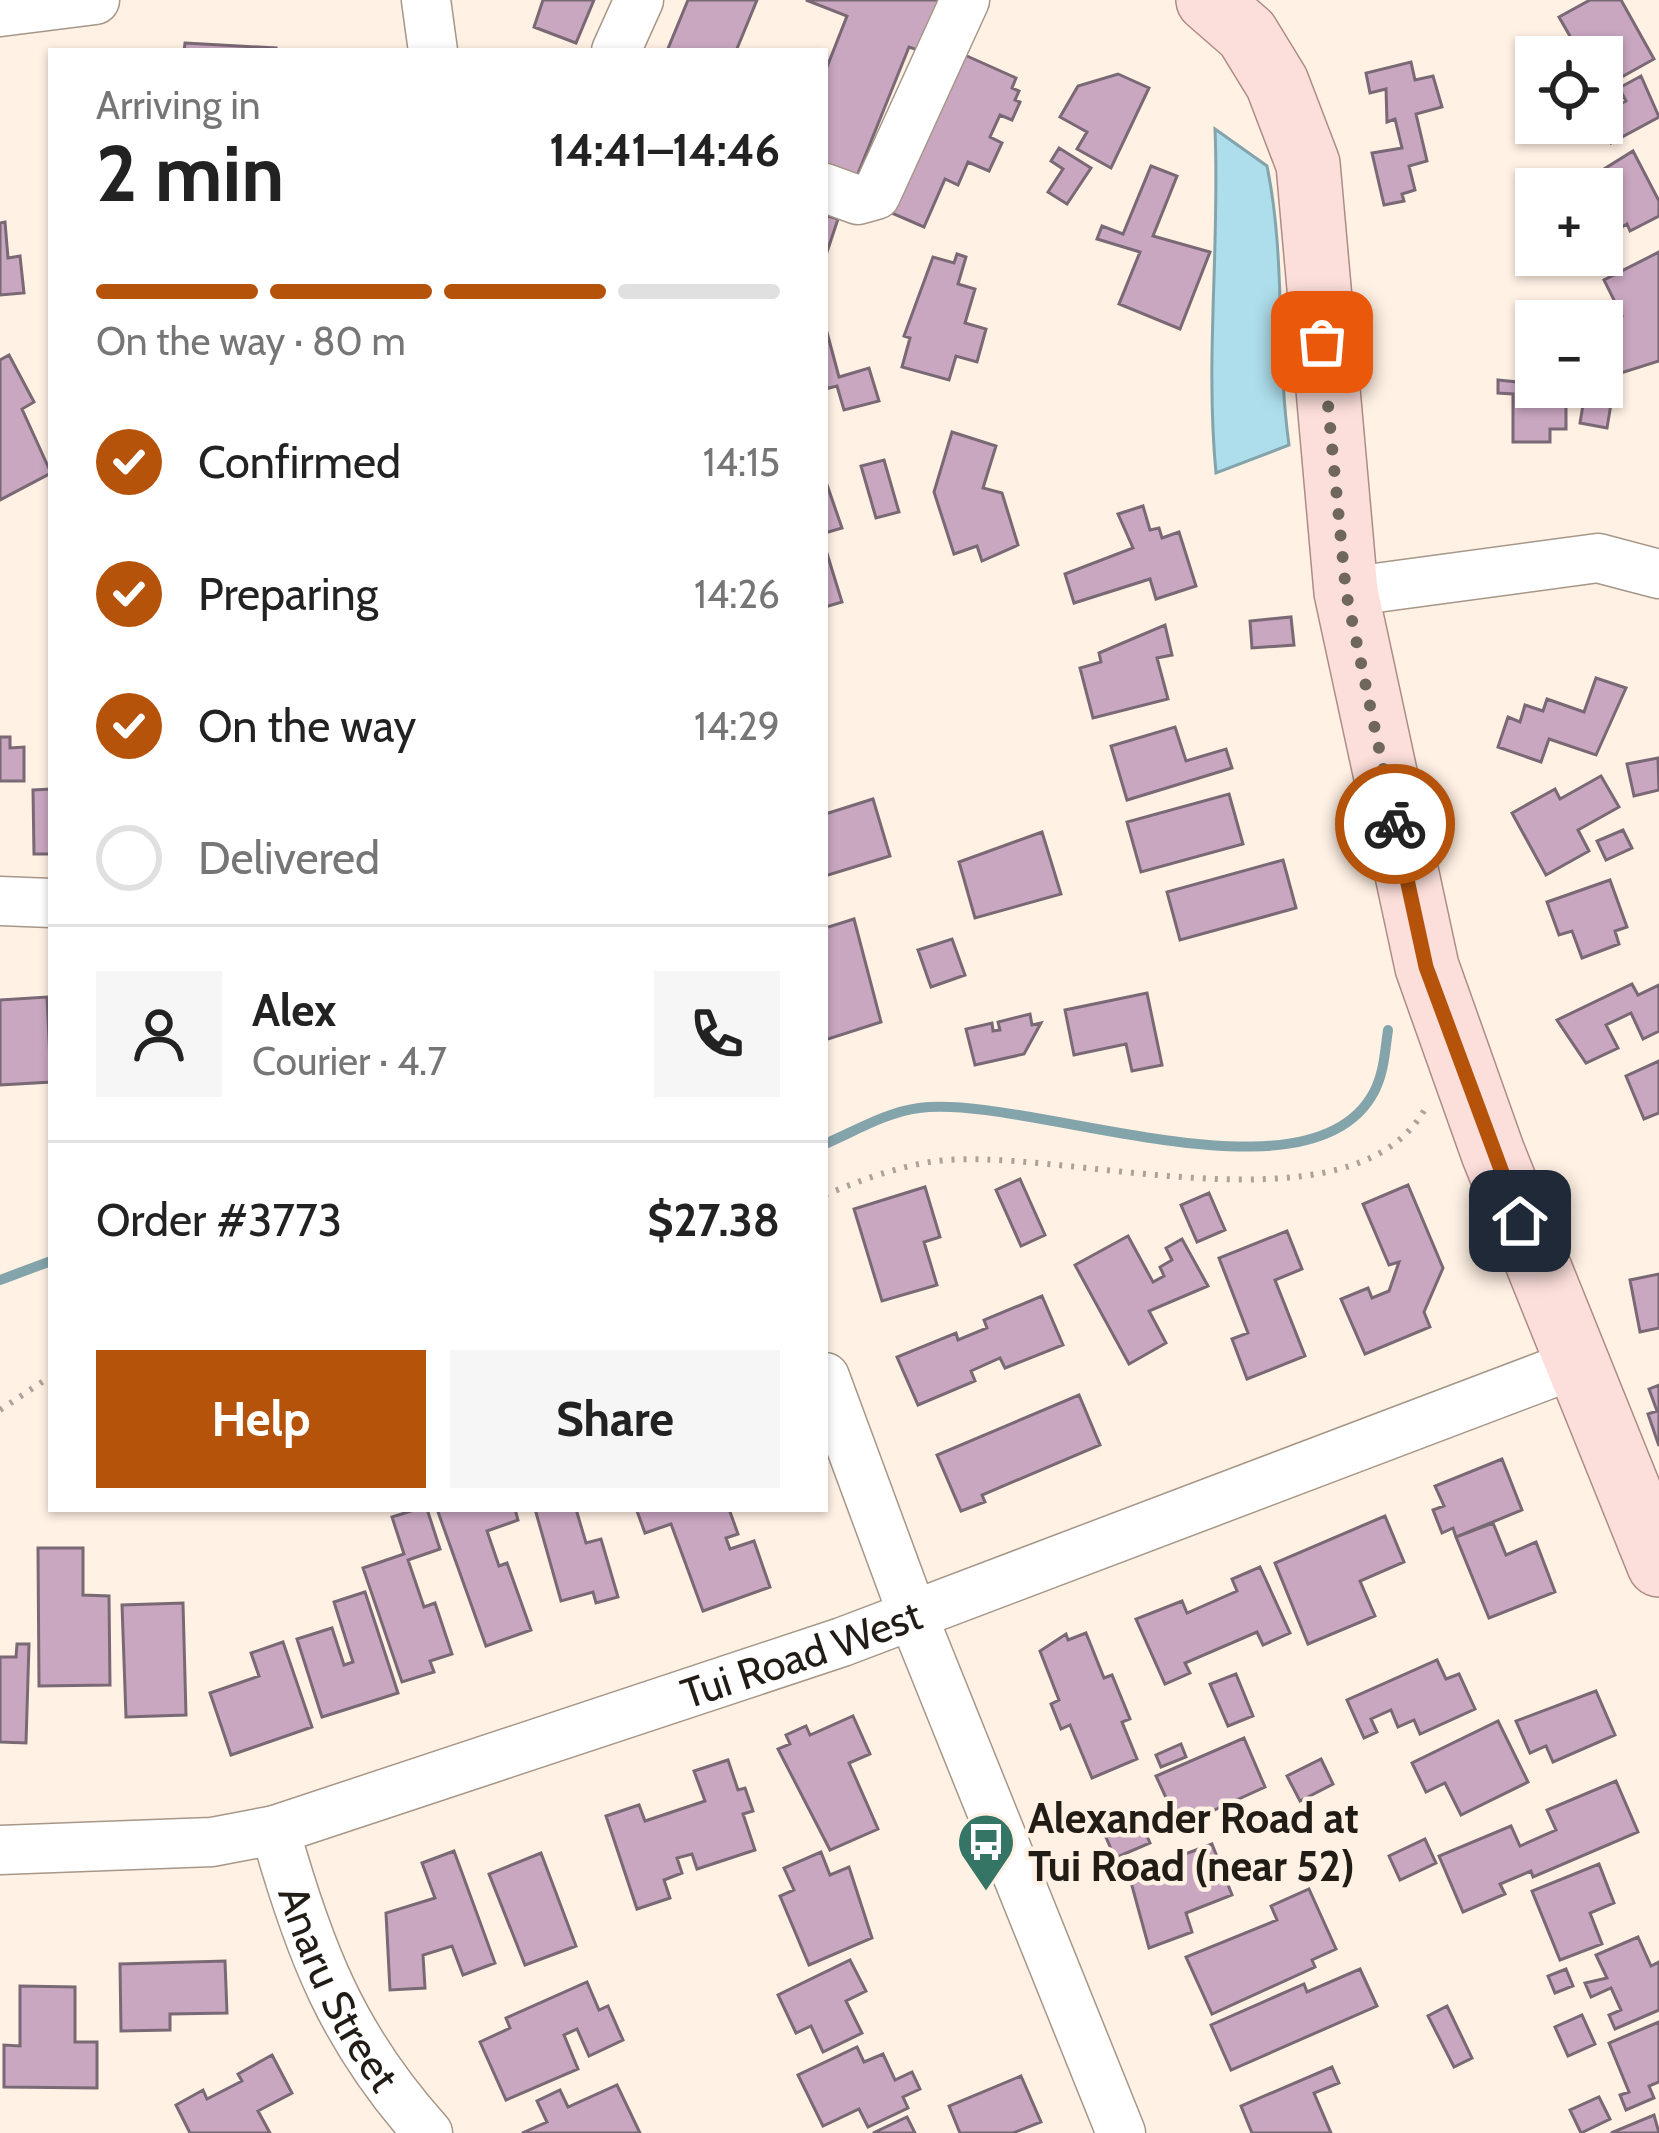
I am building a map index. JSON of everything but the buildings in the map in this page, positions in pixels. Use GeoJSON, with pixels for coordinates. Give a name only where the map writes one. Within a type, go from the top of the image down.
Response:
{"type":"FeatureCollection","features":[{"type":"Feature","properties":{"kind":"main road"},"geometry":{"type":"LineString","coordinates":[[1208,0],[1247,34],[1277,83],[1308,164],[1346,592],[1426,967],[1659,1565]]}},
{"type":"Feature","properties":{"kind":"street"},"geometry":{"type":"LineString","coordinates":[[0,12],[95,0]]}},
{"type":"Feature","properties":{"kind":"street"},"geometry":{"type":"LineString","coordinates":[[427,0],[433,48]]}},
{"type":"Feature","properties":{"kind":"street"},"geometry":{"type":"LineString","coordinates":[[617,48],[639,0]]}},
{"type":"Feature","properties":{"kind":"street"},"geometry":{"type":"LineString","coordinates":[[828,189],[857,200],[876,195],[965,0]]}},
{"type":"Feature","properties":{"kind":"street"},"geometry":{"type":"LineString","coordinates":[[1346,592],[1598,557],[1659,574]]}},
{"type":"Feature","properties":{"kind":"street"},"geometry":{"type":"LineString","coordinates":[[0,901],[48,903]]}},
{"type":"Feature","properties":{"kind":"street","name":"Tui Road West"},"geometry":{"type":"LineString","coordinates":[[0,1850],[212,1842],[275,1830],[842,1642],[1581,1362]]}},
{"type":"Feature","properties":{"kind":"street"},"geometry":{"type":"LineString","coordinates":[[828,1385],[912,1614],[1121,2133]]}},
{"type":"Feature","properties":{"kind":"street","name":"Anaru Street"},"geometry":{"type":"LineString","coordinates":[[275,1830],[296,1903],[350,2034],[428,2133]]}},
{"type":"Feature","properties":{"kind":"path"},"geometry":{"type":"LineString","coordinates":[[828,1194],[932,1161],[1004,1162],[1158,1177],[1310,1173],[1400,1143],[1435,1091],[1466,1078]]}},
{"type":"Feature","properties":{"kind":"path"},"geometry":{"type":"LineString","coordinates":[[0,1410],[48,1378]]}},
{"type":"Feature","properties":{"kind":"water"},"geometry":{"type":"Polygon","coordinates":[[[1215,129],[1267,166],[1277,235],[1289,445],[1216,473],[1212,387],[1215,129]]]}},
{"type":"Feature","properties":{"kind":"waterway"},"geometry":{"type":"LineString","coordinates":[[828,1143],[907,1110],[966,1108],[1162,1140],[1230,1146],[1291,1143],[1340,1127],[1374,1092],[1388,1030]]}},
{"type":"Feature","properties":{"kind":"waterway"},"geometry":{"type":"LineString","coordinates":[[0,1280],[48,1262]]}},
{"type":"Feature","properties":{"kind":"way so far"},"geometry":{"type":"LineString","coordinates":[[1322,342],[1346,592],[1395,824]]}},
{"type":"Feature","properties":{"kind":"place","name":"Alexander Road at Tui Road (near 52)"},"geometry":{"type":"Point","coordinates":[986,1893]}},
{"type":"Feature","properties":{"kind":"route"},"geometry":{"type":"LineString","coordinates":[[1395,824],[1426,967],[1520,1221]]}}]}
